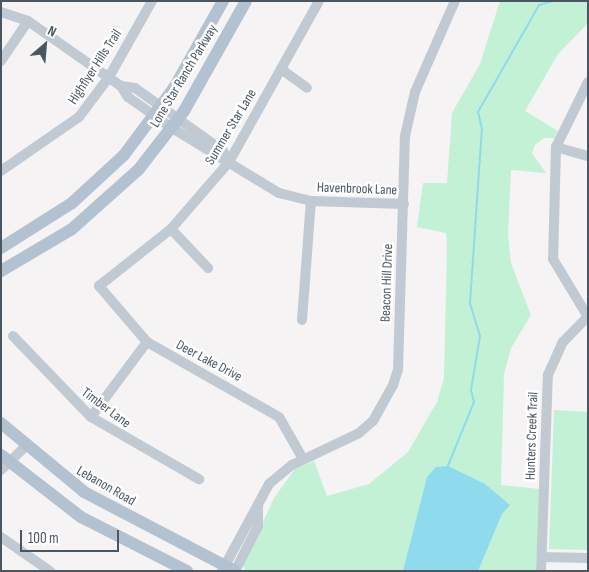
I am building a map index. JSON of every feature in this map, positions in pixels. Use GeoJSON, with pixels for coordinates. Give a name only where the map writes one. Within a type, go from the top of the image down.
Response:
{"type":"FeatureCollection","features":[{"type":"Feature","properties":{"kind":"main road","name":"Lone Star Ranch Parkway"},"geometry":{"type":"LineString","coordinates":[[1,248],[86,192],[124,155],[158,112],[223,1]]}},
{"type":"Feature","properties":{"kind":"main road","name":"Lone Star Ranch Parkway"},"geometry":{"type":"LineString","coordinates":[[1,272],[91,214],[139,169],[175,124],[246,1]]}},
{"type":"Feature","properties":{"kind":"main road","name":"Lebanon Road"},"geometry":{"type":"LineString","coordinates":[[1,423],[24,447],[104,504],[229,569]]}},
{"type":"Feature","properties":{"kind":"main road"},"geometry":{"type":"LineString","coordinates":[[4,463],[81,517],[187,571]]}},
{"type":"Feature","properties":{"kind":"street","name":"Highflyer Hills Trail"},"geometry":{"type":"LineString","coordinates":[[1,171],[79,117],[109,77],[152,1]]}},
{"type":"Feature","properties":{"kind":"street","name":"Summer Star Lane"},"geometry":{"type":"LineString","coordinates":[[99,286],[171,229],[229,162],[319,1]]}},
{"type":"Feature","properties":{"kind":"street","name":"Beacon Hill Drive"},"geometry":{"type":"LineString","coordinates":[[229,569],[269,484],[302,459],[359,433],[373,422],[393,384],[398,370],[408,120],[415,92],[455,1]]}},
{"type":"Feature","properties":{"kind":"street","name":"Havenbrook Lane"},"geometry":{"type":"LineString","coordinates":[[1,12],[28,21],[121,86],[135,88],[158,112],[218,160],[229,162],[279,193],[311,201],[404,204]]}},
{"type":"Feature","properties":{"kind":"street"},"geometry":{"type":"LineString","coordinates":[[1,61],[28,21]]}},
{"type":"Feature","properties":{"kind":"street"},"geometry":{"type":"LineString","coordinates":[[281,69],[307,88]]}},
{"type":"Feature","properties":{"kind":"street"},"geometry":{"type":"LineString","coordinates":[[588,82],[556,147],[553,259],[588,316]]}},
{"type":"Feature","properties":{"kind":"street"},"geometry":{"type":"LineString","coordinates":[[556,147],[588,156]]}},
{"type":"Feature","properties":{"kind":"street"},"geometry":{"type":"LineString","coordinates":[[302,320],[311,201]]}},
{"type":"Feature","properties":{"kind":"street"},"geometry":{"type":"LineString","coordinates":[[171,229],[208,268]]}},
{"type":"Feature","properties":{"kind":"street","name":"Deer Lake Drive"},"geometry":{"type":"LineString","coordinates":[[99,286],[147,342],[265,406],[289,428],[302,459]]}},
{"type":"Feature","properties":{"kind":"street","name":"Hunters Creek Trail"},"geometry":{"type":"LineString","coordinates":[[541,571],[548,375],[563,342],[588,316]]}},
{"type":"Feature","properties":{"kind":"street","name":"Timber Lane"},"geometry":{"type":"LineString","coordinates":[[13,336],[91,417],[200,479]]}},
{"type":"Feature","properties":{"kind":"street"},"geometry":{"type":"LineString","coordinates":[[91,417],[147,342]]}},
{"type":"Feature","properties":{"kind":"street"},"geometry":{"type":"LineString","coordinates":[[4,463],[24,447]]}},
{"type":"Feature","properties":{"kind":"street"},"geometry":{"type":"LineString","coordinates":[[1,537],[50,571]]}},
{"type":"Feature","properties":{"kind":"street"},"geometry":{"type":"LineString","coordinates":[[542,557],[588,558]]}},
{"type":"Feature","properties":{"kind":"green space"},"geometry":{"type":"Polygon","coordinates":[[[500,1],[588,1],[588,23],[558,54],[525,111],[558,131],[555,138],[544,138],[535,145],[532,153],[546,173],[511,170],[508,234],[511,263],[531,315],[511,348],[504,374],[501,485],[539,489],[536,571],[245,571],[243,565],[274,498],[295,469],[314,461],[327,496],[369,484],[408,452],[437,402],[444,378],[447,246],[446,233],[417,227],[423,183],[447,183],[452,113],[480,64],[500,1]]]}},
{"type":"Feature","properties":{"kind":"green space"},"geometry":{"type":"Polygon","coordinates":[[[554,410],[588,412],[588,550],[549,549],[554,410]]]}},
{"type":"Feature","properties":{"kind":"water"},"geometry":{"type":"Polygon","coordinates":[[[448,466],[485,484],[510,505],[502,514],[478,571],[403,571],[427,477],[436,467],[448,466]]]}},
{"type":"Feature","properties":{"kind":"waterway"},"geometry":{"type":"LineString","coordinates":[[447,468],[474,402],[471,390],[480,336],[470,303],[482,129],[478,112],[539,5],[553,1]]}}]}
